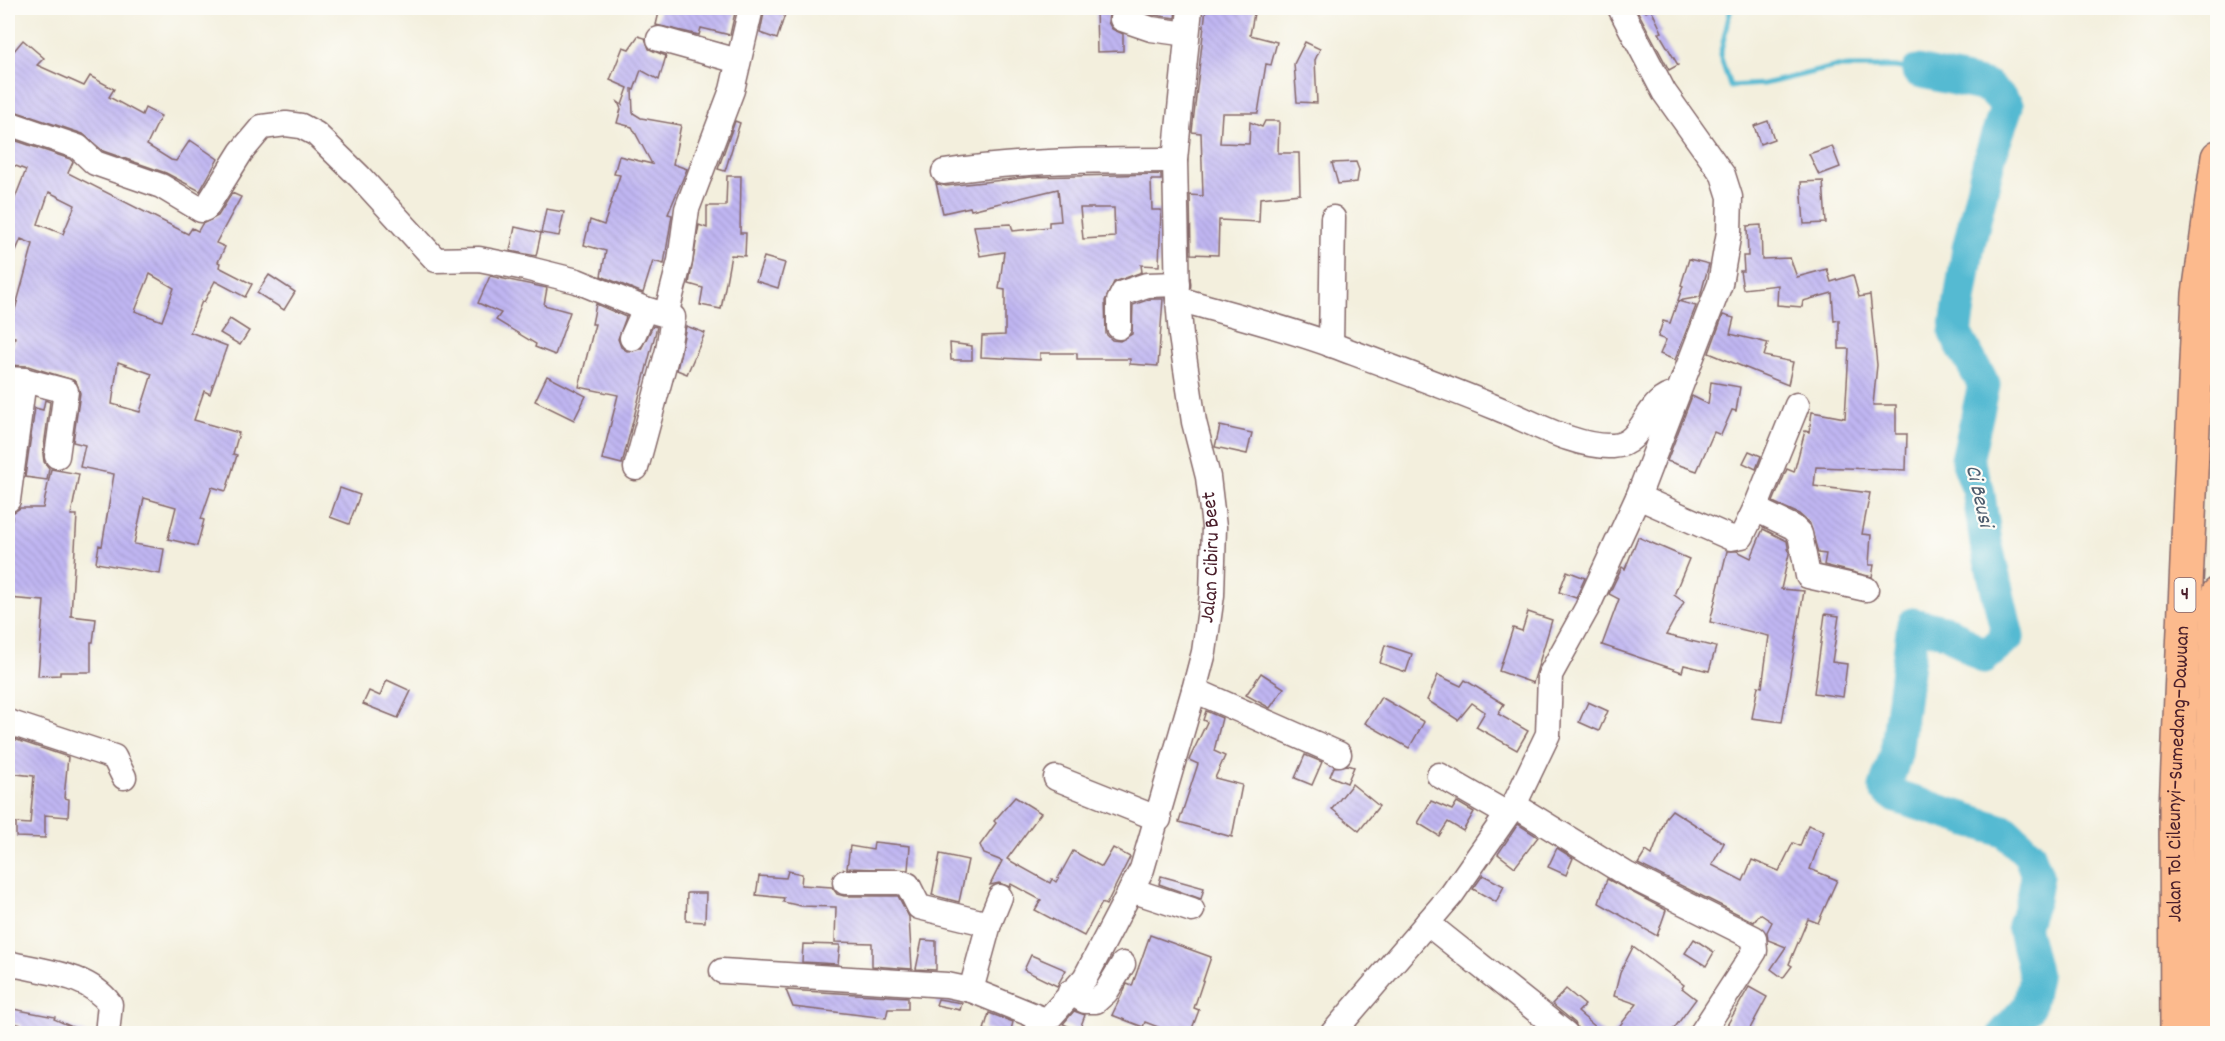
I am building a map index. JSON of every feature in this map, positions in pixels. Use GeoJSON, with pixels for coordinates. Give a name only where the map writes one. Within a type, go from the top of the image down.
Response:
{"type":"FeatureCollection","features":[{"type":"Feature","properties":{"kind":"highway","name":"Jalan Tol Cileunyi–Sumedang–Dawuan"},"geometry":{"type":"LineString","coordinates":[[2177,1034],[2176,808],[2198,306],[2217,157]]}},
{"type":"Feature","properties":{"kind":"highway","name":"Jalan Tol Cileunyi–Sumedang–Dawuan"},"geometry":{"type":"LineString","coordinates":[[2207,1034],[2209,810],[2217,594]]}},
{"type":"Feature","properties":{"kind":"street"},"geometry":{"type":"LineString","coordinates":[[632,338],[655,312],[680,261],[687,209],[732,90],[751,8]]}},
{"type":"Feature","properties":{"kind":"street","name":"Jalan Cibiru Beet"},"geometry":{"type":"LineString","coordinates":[[1040,1027],[1091,967],[1142,869],[1159,819],[1194,690],[1212,595],[1214,527],[1208,477],[1194,422],[1182,346],[1178,291],[1175,160],[1190,8]]}},
{"type":"Feature","properties":{"kind":"street"},"geometry":{"type":"LineString","coordinates":[[1332,1034],[1452,894],[1511,809],[1548,734],[1550,675],[1587,608],[1638,497],[1677,394],[1689,370],[1720,284],[1729,232],[1730,197],[1723,175],[1664,92],[1620,8]]}},
{"type":"Feature","properties":{"kind":"street"},"geometry":{"type":"LineString","coordinates":[[1122,19],[1151,28],[1187,34]]}},
{"type":"Feature","properties":{"kind":"street"},"geometry":{"type":"LineString","coordinates":[[659,39],[738,61]]}},
{"type":"Feature","properties":{"kind":"street"},"geometry":{"type":"LineString","coordinates":[[8,123],[78,147],[95,163],[160,186],[201,210],[206,208],[241,152],[262,128],[286,124],[301,126],[316,134],[360,177],[436,260],[479,259],[577,281],[673,317],[636,468]]}},
{"type":"Feature","properties":{"kind":"street"},"geometry":{"type":"LineString","coordinates":[[944,172],[1097,160],[1175,160]]}},
{"type":"Feature","properties":{"kind":"street"},"geometry":{"type":"LineString","coordinates":[[1331,345],[1333,218]]}},
{"type":"Feature","properties":{"kind":"street"},"geometry":{"type":"LineString","coordinates":[[1119,327],[1119,301],[1123,293],[1147,285],[1178,291],[1499,408],[1560,436],[1612,446],[1625,443],[1635,437],[1659,401],[1677,394]]}},
{"type":"Feature","properties":{"kind":"street"},"geometry":{"type":"LineString","coordinates":[[8,498],[16,379],[66,391],[57,456]]}},
{"type":"Feature","properties":{"kind":"street"},"geometry":{"type":"LineString","coordinates":[[1638,497],[1731,538],[1742,536],[1797,405]]}},
{"type":"Feature","properties":{"kind":"street"},"geometry":{"type":"LineString","coordinates":[[1755,509],[1793,527],[1800,534],[1808,576],[1866,589]]}},
{"type":"Feature","properties":{"kind":"street"},"geometry":{"type":"LineString","coordinates":[[1194,690],[1339,754]]}},
{"type":"Feature","properties":{"kind":"street"},"geometry":{"type":"LineString","coordinates":[[8,722],[114,757],[124,777]]}},
{"type":"Feature","properties":{"kind":"street"},"geometry":{"type":"LineString","coordinates":[[1439,775],[1511,809],[1626,874],[1754,938],[1755,951],[1701,1034]]}},
{"type":"Feature","properties":{"kind":"street"},"geometry":{"type":"LineString","coordinates":[[1056,778],[1159,819]]}},
{"type":"Feature","properties":{"kind":"street"},"geometry":{"type":"LineString","coordinates":[[845,882],[900,882],[908,885],[919,907],[989,924]]}},
{"type":"Feature","properties":{"kind":"street"},"geometry":{"type":"LineString","coordinates":[[1131,890],[1192,910]]}},
{"type":"Feature","properties":{"kind":"street"},"geometry":{"type":"LineString","coordinates":[[971,990],[989,924],[1000,897]]}},
{"type":"Feature","properties":{"kind":"street"},"geometry":{"type":"LineString","coordinates":[[1427,923],[1566,1034]]}},
{"type":"Feature","properties":{"kind":"street"},"geometry":{"type":"LineString","coordinates":[[8,963],[80,980],[100,991],[110,1004],[107,1034]]}},
{"type":"Feature","properties":{"kind":"street"},"geometry":{"type":"LineString","coordinates":[[1070,992],[1085,1001],[1096,1001],[1106,993],[1123,964]]}},
{"type":"Feature","properties":{"kind":"street"},"geometry":{"type":"LineString","coordinates":[[722,971],[947,985],[971,990],[1040,1027]]}},
{"type":"Feature","properties":{"kind":"building"},"geometry":{"type":"Polygon","coordinates":[[[660,8],[736,8],[730,35],[701,28],[699,35],[656,25],[660,8]]]}},
{"type":"Feature","properties":{"kind":"building"},"geometry":{"type":"Polygon","coordinates":[[[765,8],[787,8],[777,39],[760,33],[765,8]]]}},
{"type":"Feature","properties":{"kind":"building"},"geometry":{"type":"Polygon","coordinates":[[[1096,8],[1114,8],[1109,14],[1108,22],[1112,29],[1123,34],[1123,51],[1097,52],[1096,8]]]}},
{"type":"Feature","properties":{"kind":"building"},"geometry":{"type":"Polygon","coordinates":[[[1132,8],[1176,8],[1175,18],[1154,15],[1132,8]]]}},
{"type":"Feature","properties":{"kind":"building"},"geometry":{"type":"Polygon","coordinates":[[[1206,8],[1255,8],[1250,35],[1277,42],[1271,65],[1266,64],[1258,113],[1222,113],[1220,143],[1249,144],[1250,122],[1262,127],[1265,121],[1279,121],[1278,153],[1299,153],[1300,194],[1260,198],[1259,222],[1219,220],[1218,255],[1191,254],[1190,195],[1203,196],[1201,133],[1192,132],[1206,8]]]}},
{"type":"Feature","properties":{"kind":"building"},"geometry":{"type":"Polygon","coordinates":[[[1636,8],[1644,8],[1646,12],[1651,9],[1662,32],[1659,33],[1678,65],[1669,70],[1636,8]]]}},
{"type":"Feature","properties":{"kind":"building"},"geometry":{"type":"Polygon","coordinates":[[[638,36],[645,38],[649,49],[666,56],[659,80],[641,70],[634,90],[632,89],[633,113],[641,118],[681,125],[673,164],[687,169],[668,214],[672,215],[664,264],[653,261],[643,293],[601,276],[606,251],[584,245],[590,220],[604,225],[620,175],[614,174],[619,156],[652,164],[632,127],[617,123],[621,109],[618,102],[622,105],[628,88],[610,80],[623,47],[629,49],[638,36]]]}},
{"type":"Feature","properties":{"kind":"building"},"geometry":{"type":"Polygon","coordinates":[[[23,40],[44,58],[37,65],[84,86],[90,76],[114,89],[109,97],[142,115],[145,108],[161,116],[147,145],[171,160],[176,161],[190,140],[218,159],[200,191],[166,173],[103,151],[83,134],[8,109],[8,58],[23,40]]]}},
{"type":"Feature","properties":{"kind":"building"},"geometry":{"type":"Polygon","coordinates":[[[1305,42],[1320,49],[1315,60],[1317,103],[1297,102],[1294,64],[1305,42]]]}},
{"type":"Feature","properties":{"kind":"building"},"geometry":{"type":"Polygon","coordinates":[[[735,121],[740,123],[725,171],[718,169],[735,121]]]}},
{"type":"Feature","properties":{"kind":"building"},"geometry":{"type":"Polygon","coordinates":[[[1768,121],[1774,139],[1760,144],[1754,126],[1768,121]]]}},
{"type":"Feature","properties":{"kind":"building"},"geometry":{"type":"Polygon","coordinates":[[[8,138],[70,159],[73,162],[68,173],[188,234],[192,228],[198,231],[202,224],[218,216],[232,193],[241,197],[216,243],[225,247],[218,262],[219,267],[252,284],[245,297],[215,281],[204,302],[202,301],[190,332],[227,346],[210,394],[204,391],[194,420],[239,433],[233,454],[237,455],[226,491],[212,487],[201,519],[204,520],[197,546],[168,539],[176,507],[144,498],[134,544],[164,549],[160,574],[96,563],[99,545],[102,546],[114,474],[80,467],[85,445],[73,442],[80,393],[76,381],[28,366],[8,365],[15,337],[8,335],[33,244],[21,239],[8,269],[8,200],[13,203],[26,170],[8,163],[8,138]],[[49,192],[38,224],[63,234],[75,205],[49,192]],[[150,274],[135,311],[162,321],[174,288],[150,274]],[[118,362],[112,404],[140,412],[152,374],[118,362]]]}},
{"type":"Feature","properties":{"kind":"building"},"geometry":{"type":"Polygon","coordinates":[[[1832,146],[1840,167],[1819,175],[1809,154],[1832,146]]]}},
{"type":"Feature","properties":{"kind":"building"},"geometry":{"type":"Polygon","coordinates":[[[1356,162],[1359,170],[1357,182],[1338,184],[1332,163],[1356,162]]]}},
{"type":"Feature","properties":{"kind":"building"},"geometry":{"type":"Polygon","coordinates":[[[1161,174],[1161,180],[1151,180],[1152,210],[1161,210],[1159,266],[1141,265],[1142,272],[1114,282],[1105,301],[1106,334],[1112,340],[1120,341],[1132,334],[1133,305],[1150,299],[1163,299],[1158,366],[1130,364],[1130,359],[1077,359],[1077,353],[1040,353],[1040,360],[981,357],[982,336],[1005,335],[1005,290],[999,289],[1004,252],[980,256],[974,226],[1011,224],[1013,231],[1049,227],[1049,222],[1061,221],[1058,189],[971,210],[970,207],[943,213],[936,183],[946,186],[1031,177],[1161,174]],[[1080,208],[1083,239],[1115,237],[1114,208],[1080,208]]]}},
{"type":"Feature","properties":{"kind":"building"},"geometry":{"type":"Polygon","coordinates":[[[727,176],[741,176],[740,233],[746,233],[745,256],[731,255],[721,309],[700,305],[703,288],[689,284],[699,225],[707,228],[707,206],[726,206],[727,176]]]}},
{"type":"Feature","properties":{"kind":"building"},"geometry":{"type":"Polygon","coordinates":[[[1823,181],[1826,223],[1804,224],[1801,182],[1823,181]]]}},
{"type":"Feature","properties":{"kind":"building"},"geometry":{"type":"Polygon","coordinates":[[[546,209],[564,212],[559,236],[541,233],[546,209]]]}},
{"type":"Feature","properties":{"kind":"building"},"geometry":{"type":"Polygon","coordinates":[[[1761,225],[1762,259],[1790,258],[1797,277],[1827,269],[1831,282],[1853,275],[1859,297],[1870,295],[1877,365],[1873,405],[1896,405],[1896,434],[1907,434],[1906,470],[1816,467],[1814,486],[1870,493],[1862,534],[1871,535],[1869,565],[1874,565],[1872,577],[1824,565],[1826,554],[1818,553],[1810,524],[1799,514],[1773,502],[1787,469],[1794,472],[1805,431],[1809,432],[1812,412],[1845,418],[1849,349],[1839,349],[1839,320],[1834,321],[1832,293],[1803,301],[1802,307],[1777,305],[1778,285],[1743,289],[1740,271],[1744,271],[1743,256],[1748,256],[1747,226],[1761,225]]]}},
{"type":"Feature","properties":{"kind":"building"},"geometry":{"type":"Polygon","coordinates":[[[515,227],[541,233],[536,256],[510,251],[515,227]]]}},
{"type":"Feature","properties":{"kind":"building"},"geometry":{"type":"Polygon","coordinates":[[[764,257],[785,263],[778,288],[756,281],[764,257]]]}},
{"type":"Feature","properties":{"kind":"building"},"geometry":{"type":"Polygon","coordinates":[[[1689,259],[1709,264],[1700,297],[1678,301],[1696,306],[1675,360],[1660,354],[1666,340],[1658,337],[1663,321],[1670,323],[1683,286],[1681,285],[1689,259]]]}},
{"type":"Feature","properties":{"kind":"building"},"geometry":{"type":"Polygon","coordinates":[[[269,275],[295,292],[284,310],[257,293],[269,275]]]}},
{"type":"Feature","properties":{"kind":"building"},"geometry":{"type":"Polygon","coordinates":[[[490,276],[547,288],[544,305],[570,312],[555,355],[535,347],[536,344],[496,320],[501,313],[478,303],[490,276]]]}},
{"type":"Feature","properties":{"kind":"building"},"geometry":{"type":"Polygon","coordinates":[[[596,304],[626,317],[618,339],[621,347],[627,351],[641,349],[653,326],[657,327],[622,464],[602,459],[618,395],[579,387],[595,324],[592,324],[596,304]]]}},
{"type":"Feature","properties":{"kind":"building"},"geometry":{"type":"Polygon","coordinates":[[[1723,315],[1734,318],[1730,334],[1768,343],[1764,356],[1793,362],[1788,385],[1709,353],[1723,315]]]}},
{"type":"Feature","properties":{"kind":"building"},"geometry":{"type":"Polygon","coordinates":[[[230,319],[249,331],[240,345],[220,333],[230,319]]]}},
{"type":"Feature","properties":{"kind":"building"},"geometry":{"type":"Polygon","coordinates":[[[686,326],[705,333],[687,374],[677,370],[686,326]]]}},
{"type":"Feature","properties":{"kind":"building"},"geometry":{"type":"Polygon","coordinates":[[[950,343],[972,346],[972,360],[951,360],[950,343]]]}},
{"type":"Feature","properties":{"kind":"building"},"geometry":{"type":"Polygon","coordinates":[[[547,376],[586,396],[574,420],[535,401],[547,376]]]}},
{"type":"Feature","properties":{"kind":"building"},"geometry":{"type":"Polygon","coordinates":[[[1711,382],[1740,387],[1736,411],[1732,410],[1721,435],[1714,432],[1697,471],[1667,461],[1692,396],[1708,404],[1711,382]]]}},
{"type":"Feature","properties":{"kind":"building"},"geometry":{"type":"Polygon","coordinates":[[[45,400],[50,402],[43,454],[44,462],[49,468],[47,480],[25,477],[35,408],[43,410],[45,400]]]}},
{"type":"Feature","properties":{"kind":"building"},"geometry":{"type":"Polygon","coordinates":[[[1220,426],[1252,433],[1247,454],[1215,447],[1220,426]]]}},
{"type":"Feature","properties":{"kind":"building"},"geometry":{"type":"Polygon","coordinates":[[[1749,451],[1761,456],[1756,469],[1743,463],[1749,451]]]}},
{"type":"Feature","properties":{"kind":"building"},"geometry":{"type":"Polygon","coordinates":[[[51,469],[79,474],[71,515],[77,515],[71,616],[96,619],[93,642],[91,642],[91,672],[60,672],[60,675],[38,676],[44,601],[8,598],[10,537],[8,536],[8,518],[12,519],[12,513],[20,508],[43,508],[51,469]]]}},
{"type":"Feature","properties":{"kind":"building"},"geometry":{"type":"Polygon","coordinates":[[[340,488],[360,495],[349,524],[330,517],[340,488]]]}},
{"type":"Feature","properties":{"kind":"building"},"geometry":{"type":"Polygon","coordinates":[[[1763,529],[1787,541],[1789,554],[1781,589],[1804,591],[1782,722],[1752,718],[1758,686],[1762,687],[1769,636],[1710,622],[1727,551],[1737,551],[1751,558],[1763,529]]]}},
{"type":"Feature","properties":{"kind":"building"},"geometry":{"type":"Polygon","coordinates":[[[1638,537],[1689,559],[1674,595],[1684,602],[1666,635],[1716,647],[1709,671],[1684,665],[1682,672],[1602,645],[1619,599],[1609,594],[1622,567],[1625,569],[1638,537]]]}},
{"type":"Feature","properties":{"kind":"building"},"geometry":{"type":"Polygon","coordinates":[[[1567,571],[1585,578],[1576,598],[1559,592],[1567,571]]]}},
{"type":"Feature","properties":{"kind":"building"},"geometry":{"type":"Polygon","coordinates":[[[1528,612],[1552,620],[1533,683],[1499,671],[1513,628],[1522,631],[1528,612]]]}},
{"type":"Feature","properties":{"kind":"building"},"geometry":{"type":"Polygon","coordinates":[[[1825,614],[1839,616],[1832,662],[1847,664],[1843,697],[1814,693],[1825,614]]]}},
{"type":"Feature","properties":{"kind":"building"},"geometry":{"type":"Polygon","coordinates":[[[1385,645],[1412,654],[1406,672],[1380,663],[1385,645]]]}},
{"type":"Feature","properties":{"kind":"building"},"geometry":{"type":"Polygon","coordinates":[[[1261,673],[1284,688],[1270,708],[1246,695],[1261,673]]]}},
{"type":"Feature","properties":{"kind":"building"},"geometry":{"type":"Polygon","coordinates":[[[1438,675],[1461,686],[1465,680],[1504,704],[1498,714],[1528,731],[1517,750],[1476,727],[1485,712],[1472,703],[1458,720],[1427,700],[1438,675]]]}},
{"type":"Feature","properties":{"kind":"building"},"geometry":{"type":"Polygon","coordinates":[[[387,680],[411,691],[398,718],[363,704],[369,691],[380,696],[387,680]]]}},
{"type":"Feature","properties":{"kind":"building"},"geometry":{"type":"Polygon","coordinates":[[[1381,697],[1424,722],[1409,748],[1365,723],[1381,697]]]}},
{"type":"Feature","properties":{"kind":"building"},"geometry":{"type":"Polygon","coordinates":[[[1588,702],[1608,711],[1599,731],[1579,722],[1588,702]]]}},
{"type":"Feature","properties":{"kind":"building"},"geometry":{"type":"Polygon","coordinates":[[[1206,711],[1222,718],[1214,751],[1225,756],[1215,778],[1242,785],[1232,837],[1179,822],[1198,764],[1189,760],[1207,722],[1203,720],[1206,711]]]}},
{"type":"Feature","properties":{"kind":"building"},"geometry":{"type":"Polygon","coordinates":[[[11,738],[68,757],[64,798],[69,799],[68,817],[45,815],[45,838],[16,837],[16,823],[30,824],[34,776],[8,773],[11,738]]]}},
{"type":"Feature","properties":{"kind":"building"},"geometry":{"type":"Polygon","coordinates":[[[1305,755],[1322,762],[1312,785],[1295,778],[1305,755]]]}},
{"type":"Feature","properties":{"kind":"building"},"geometry":{"type":"Polygon","coordinates":[[[1348,765],[1354,767],[1347,783],[1330,776],[1334,767],[1348,765]]]}},
{"type":"Feature","properties":{"kind":"building"},"geometry":{"type":"Polygon","coordinates":[[[1352,784],[1379,806],[1359,831],[1332,809],[1352,784]]]}},
{"type":"Feature","properties":{"kind":"building"},"geometry":{"type":"Polygon","coordinates":[[[1015,797],[1041,813],[1007,859],[1050,883],[1052,879],[1056,882],[1073,851],[1102,867],[1113,848],[1130,857],[1106,905],[1102,903],[1084,936],[1035,910],[1041,900],[1011,884],[1010,887],[999,883],[990,885],[1002,861],[984,854],[980,845],[996,823],[994,821],[1015,797]]]}},
{"type":"Feature","properties":{"kind":"building"},"geometry":{"type":"Polygon","coordinates":[[[1431,801],[1452,810],[1457,802],[1474,812],[1463,831],[1448,822],[1439,836],[1418,823],[1431,801]]]}},
{"type":"Feature","properties":{"kind":"building"},"geometry":{"type":"Polygon","coordinates":[[[1672,810],[1724,843],[1712,865],[1743,881],[1752,860],[1779,871],[1793,843],[1800,846],[1808,825],[1824,831],[1810,869],[1837,880],[1818,923],[1808,919],[1789,964],[1792,966],[1783,978],[1771,969],[1786,947],[1768,940],[1767,932],[1772,922],[1760,914],[1754,922],[1638,864],[1646,851],[1652,855],[1666,817],[1672,810]]]}},
{"type":"Feature","properties":{"kind":"building"},"geometry":{"type":"Polygon","coordinates":[[[1518,824],[1538,837],[1515,867],[1498,854],[1518,824]]]}},
{"type":"Feature","properties":{"kind":"building"},"geometry":{"type":"Polygon","coordinates":[[[874,842],[910,846],[908,870],[847,868],[850,846],[873,850],[874,842]]]}},
{"type":"Feature","properties":{"kind":"building"},"geometry":{"type":"Polygon","coordinates":[[[1557,848],[1573,858],[1566,875],[1548,867],[1557,848]]]}},
{"type":"Feature","properties":{"kind":"building"},"geometry":{"type":"Polygon","coordinates":[[[940,854],[968,860],[959,902],[932,895],[940,854]]]}},
{"type":"Feature","properties":{"kind":"building"},"geometry":{"type":"Polygon","coordinates":[[[788,871],[802,874],[801,885],[832,887],[837,894],[844,896],[898,896],[909,917],[912,969],[872,966],[872,943],[835,942],[836,907],[801,906],[783,902],[784,898],[756,895],[759,876],[786,878],[788,871]]]}},
{"type":"Feature","properties":{"kind":"building"},"geometry":{"type":"Polygon","coordinates":[[[1483,875],[1504,886],[1496,902],[1473,889],[1483,875]]]}},
{"type":"Feature","properties":{"kind":"building"},"geometry":{"type":"Polygon","coordinates":[[[1161,876],[1204,888],[1201,899],[1159,884],[1161,876]]]}},
{"type":"Feature","properties":{"kind":"building"},"geometry":{"type":"Polygon","coordinates":[[[1607,879],[1666,910],[1657,936],[1599,903],[1607,879]]]}},
{"type":"Feature","properties":{"kind":"building"},"geometry":{"type":"Polygon","coordinates":[[[687,893],[706,893],[705,922],[686,921],[687,893]]]}},
{"type":"Feature","properties":{"kind":"building"},"geometry":{"type":"Polygon","coordinates":[[[1150,935],[1211,957],[1194,1008],[1199,1010],[1190,1034],[1176,1034],[1145,1022],[1143,1027],[1112,1015],[1127,984],[1132,986],[1150,935]]]}},
{"type":"Feature","properties":{"kind":"building"},"geometry":{"type":"Polygon","coordinates":[[[1694,939],[1714,952],[1706,966],[1685,953],[1694,939]]]}},
{"type":"Feature","properties":{"kind":"building"},"geometry":{"type":"Polygon","coordinates":[[[922,940],[936,941],[936,970],[916,969],[922,940]]]}},
{"type":"Feature","properties":{"kind":"building"},"geometry":{"type":"Polygon","coordinates":[[[803,944],[840,945],[838,964],[802,962],[803,944]]]}},
{"type":"Feature","properties":{"kind":"building"},"geometry":{"type":"Polygon","coordinates":[[[1633,947],[1684,985],[1682,988],[1696,999],[1670,1034],[1613,1034],[1637,1004],[1614,996],[1620,973],[1633,947]]]}},
{"type":"Feature","properties":{"kind":"building"},"geometry":{"type":"Polygon","coordinates":[[[1031,955],[1066,970],[1057,986],[1024,970],[1031,955]]]}},
{"type":"Feature","properties":{"kind":"building"},"geometry":{"type":"Polygon","coordinates":[[[1749,987],[1767,997],[1747,1034],[1722,1034],[1749,987]]]}},
{"type":"Feature","properties":{"kind":"building"},"geometry":{"type":"Polygon","coordinates":[[[1566,989],[1585,1005],[1578,1012],[1604,1034],[1580,1034],[1575,1023],[1552,1004],[1566,989]]]}},
{"type":"Feature","properties":{"kind":"building"},"geometry":{"type":"Polygon","coordinates":[[[786,990],[908,997],[908,1009],[888,1009],[886,1018],[793,1007],[786,990]]]}},
{"type":"Feature","properties":{"kind":"building"},"geometry":{"type":"Polygon","coordinates":[[[938,999],[962,1003],[960,1010],[936,1005],[938,999]]]}},
{"type":"Feature","properties":{"kind":"building"},"geometry":{"type":"Polygon","coordinates":[[[8,1008],[55,1017],[54,1019],[88,1034],[20,1034],[22,1025],[8,1022],[8,1008]]]}},
{"type":"Feature","properties":{"kind":"building"},"geometry":{"type":"Polygon","coordinates":[[[1074,1011],[1085,1015],[1079,1031],[1063,1024],[1074,1011]]]}},
{"type":"Feature","properties":{"kind":"building"},"geometry":{"type":"Polygon","coordinates":[[[989,1013],[1013,1022],[1010,1034],[984,1030],[989,1013]]]}},
{"type":"Feature","properties":{"kind":"waterway","name":"Ci Beusi"},"geometry":{"type":"LineString","coordinates":[[1731,8],[1720,55],[1730,86],[1764,84],[1834,67],[1895,67],[1918,71]]}},
{"type":"Feature","properties":{"kind":"waterway","name":"Ci Beusi"},"geometry":{"type":"LineString","coordinates":[[1918,71],[1989,87],[2007,106],[1990,156],[1968,249],[1955,333],[1984,385],[1967,460],[1978,489],[1986,543],[2008,637],[1984,657],[1949,632],[1913,624],[1896,754],[1885,788],[1897,797],[2006,832],[2029,854],[2037,875],[2033,899],[2023,926],[2035,976],[2029,1006],[2004,1034]]}}]}
